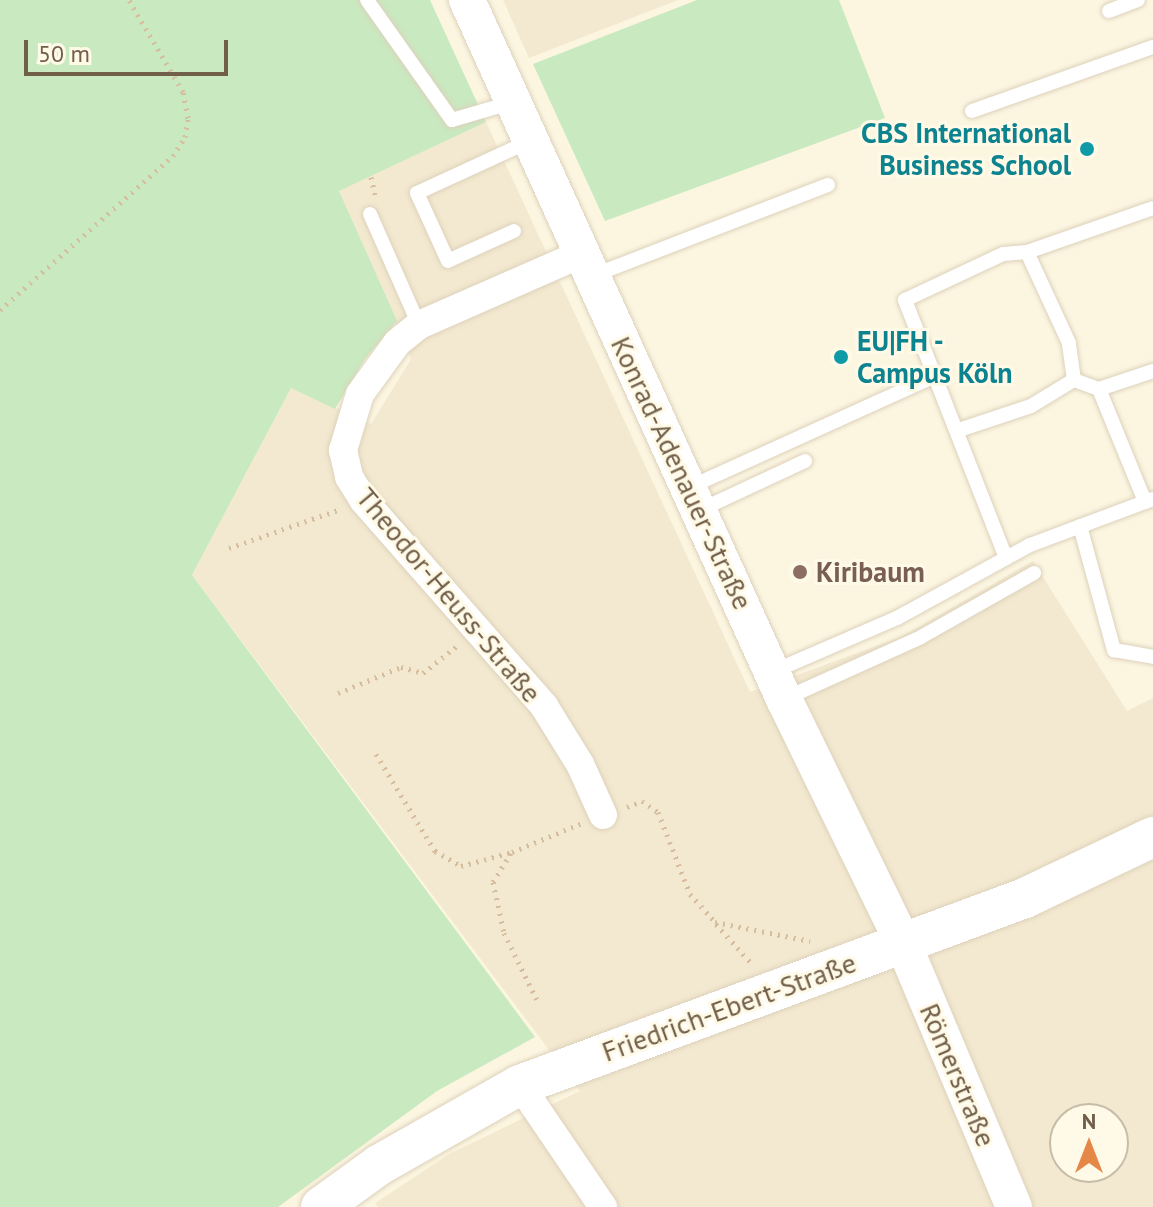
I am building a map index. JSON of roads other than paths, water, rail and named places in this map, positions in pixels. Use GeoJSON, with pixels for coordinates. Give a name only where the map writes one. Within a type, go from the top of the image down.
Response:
{"type":"FeatureCollection","features":[{"type":"Feature","properties":{"kind":"main road","name":"Friedrich-Ebert-Straße"},"geometry":{"type":"LineString","coordinates":[[321,1207],[379,1165],[520,1085],[1025,898],[1153,837]]}},
{"type":"Feature","properties":{"kind":"street","name":"Konrad-Adenauer-Straße"},"geometry":{"type":"LineString","coordinates":[[467,0],[778,686],[903,943]]}},
{"type":"Feature","properties":{"kind":"street","name":"Theodor-Heuss-Straße"},"geometry":{"type":"LineString","coordinates":[[586,265],[419,325],[397,343],[360,394],[348,422],[343,450],[349,477],[364,501],[544,706],[580,764],[603,815]]}},
{"type":"Feature","properties":{"kind":"street","name":"Römerstraße"},"geometry":{"type":"LineString","coordinates":[[903,943],[1014,1207]]}},
{"type":"Feature","properties":{"kind":"street"},"geometry":{"type":"LineString","coordinates":[[520,1085],[603,1207]]}},
{"type":"Feature","properties":{"kind":"lane"},"geometry":{"type":"LineString","coordinates":[[367,0],[452,120],[514,102]]}},
{"type":"Feature","properties":{"kind":"lane"},"geometry":{"type":"LineString","coordinates":[[1109,11],[1138,0]]}},
{"type":"Feature","properties":{"kind":"lane"},"geometry":{"type":"LineString","coordinates":[[972,111],[1153,47]]}},
{"type":"Feature","properties":{"kind":"lane"},"geometry":{"type":"LineString","coordinates":[[514,231],[448,261],[417,193],[532,140]]}},
{"type":"Feature","properties":{"kind":"lane"},"geometry":{"type":"LineString","coordinates":[[586,265],[828,185]]}},
{"type":"Feature","properties":{"kind":"lane"},"geometry":{"type":"LineString","coordinates":[[1006,558],[959,430],[905,300],[1003,254],[1027,252],[1153,208]]}},
{"type":"Feature","properties":{"kind":"lane"},"geometry":{"type":"LineString","coordinates":[[370,214],[419,325]]}},
{"type":"Feature","properties":{"kind":"lane"},"geometry":{"type":"LineString","coordinates":[[1027,252],[1069,343],[1074,380]]}},
{"type":"Feature","properties":{"kind":"lane"},"geometry":{"type":"LineString","coordinates":[[1074,380],[1099,389],[1153,371]]}},
{"type":"Feature","properties":{"kind":"lane"},"geometry":{"type":"LineString","coordinates":[[695,498],[937,375]]}},
{"type":"Feature","properties":{"kind":"lane"},"geometry":{"type":"LineString","coordinates":[[959,430],[1031,406],[1074,380]]}},
{"type":"Feature","properties":{"kind":"lane"},"geometry":{"type":"LineString","coordinates":[[778,686],[1006,558],[1149,500],[1099,389]]}},
{"type":"Feature","properties":{"kind":"lane"},"geometry":{"type":"LineString","coordinates":[[695,498],[805,461]]}},
{"type":"Feature","properties":{"kind":"lane"},"geometry":{"type":"LineString","coordinates":[[1080,526],[1114,650],[1153,657]]}},
{"type":"Feature","properties":{"kind":"lane"},"geometry":{"type":"LineString","coordinates":[[778,686],[921,637],[1034,573]]}},
{"type":"Feature","properties":{"kind":"place","name":"CBS International Business School"},"geometry":{"type":"Point","coordinates":[1087,149]}},
{"type":"Feature","properties":{"kind":"place","name":"EU|FH - Campus Köln"},"geometry":{"type":"Point","coordinates":[841,357]}},
{"type":"Feature","properties":{"kind":"place","name":"Kiribaum"},"geometry":{"type":"Point","coordinates":[800,572]}}]}
